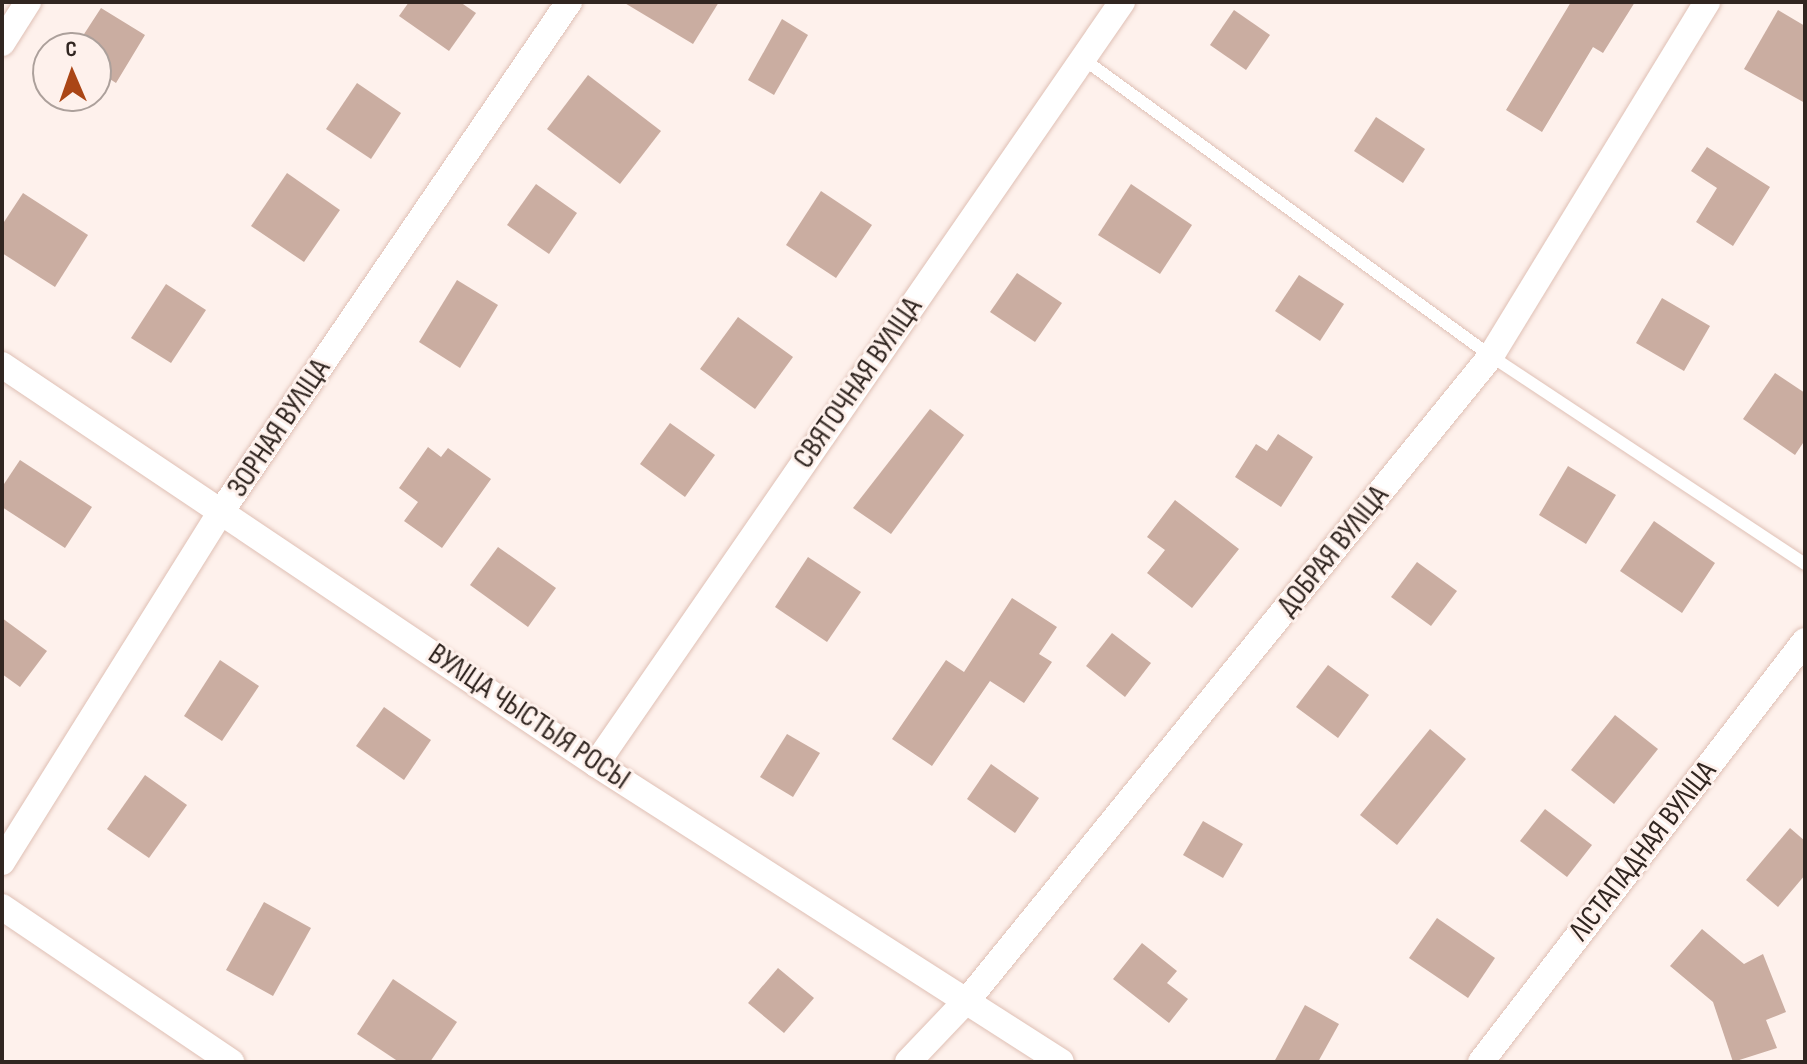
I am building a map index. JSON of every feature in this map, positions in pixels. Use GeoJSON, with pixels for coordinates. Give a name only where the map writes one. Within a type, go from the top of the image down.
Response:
{"type":"FeatureCollection","features":[{"type":"Feature","properties":{"kind":"street"},"geometry":{"type":"LineString","coordinates":[[2,43],[28,2]]}},
{"type":"Feature","properties":{"kind":"street","name":"ЗОРНАЯ ВУЛІЦА"},"geometry":{"type":"LineString","coordinates":[[2,862],[223,509],[569,2]]}},
{"type":"Feature","properties":{"kind":"street","name":"СВЯТОЧНАЯ ВУЛІЦА"},"geometry":{"type":"LineString","coordinates":[[596,764],[1122,2]]}},
{"type":"Feature","properties":{"kind":"street","name":"ДОБРАЯ ВУЛІЦА"},"geometry":{"type":"LineString","coordinates":[[908,1062],[970,997],[1491,356],[1707,2]]}},
{"type":"Feature","properties":{"kind":"street","name":"ВУЛІЦА ЧЫСТЫЯ РОСЫ"},"geometry":{"type":"LineString","coordinates":[[2,365],[223,509],[596,764],[970,997],[1061,1062]]}},
{"type":"Feature","properties":{"kind":"street","name":"ЛІСТАПАДНАЯ ВУЛІЦА"},"geometry":{"type":"LineString","coordinates":[[1481,1062],[1805,641]]}},
{"type":"Feature","properties":{"kind":"street"},"geometry":{"type":"LineString","coordinates":[[2,907],[231,1062]]}},
{"type":"Feature","properties":{"kind":"lane"},"geometry":{"type":"LineString","coordinates":[[1082,58],[1491,356],[1805,564]]}},
{"type":"Feature","properties":{"kind":"building"},"geometry":{"type":"Polygon","coordinates":[[[409,2],[460,2],[476,13],[449,51],[399,16],[409,2]]]}},
{"type":"Feature","properties":{"kind":"building"},"geometry":{"type":"Polygon","coordinates":[[[623,2],[719,2],[693,44],[623,2]]]}},
{"type":"Feature","properties":{"kind":"building"},"geometry":{"type":"Polygon","coordinates":[[[1571,2],[1635,2],[1603,53],[1593,47],[1542,132],[1506,110],[1571,2]]]}},
{"type":"Feature","properties":{"kind":"building"},"geometry":{"type":"Polygon","coordinates":[[[101,8],[145,35],[116,83],[112,80],[112,32],[85,32],[101,8]]]}},
{"type":"Feature","properties":{"kind":"building"},"geometry":{"type":"Polygon","coordinates":[[[1234,10],[1270,35],[1246,70],[1210,45],[1234,10]]]}},
{"type":"Feature","properties":{"kind":"building"},"geometry":{"type":"Polygon","coordinates":[[[1778,10],[1805,26],[1805,103],[1744,69],[1778,10]]]}},
{"type":"Feature","properties":{"kind":"building"},"geometry":{"type":"Polygon","coordinates":[[[782,19],[808,35],[774,95],[748,80],[782,19]]]}},
{"type":"Feature","properties":{"kind":"building"},"geometry":{"type":"Polygon","coordinates":[[[588,75],[661,131],[620,184],[547,129],[588,75]]]}},
{"type":"Feature","properties":{"kind":"building"},"geometry":{"type":"Polygon","coordinates":[[[357,83],[401,113],[371,159],[326,129],[357,83]]]}},
{"type":"Feature","properties":{"kind":"building"},"geometry":{"type":"Polygon","coordinates":[[[1376,117],[1425,149],[1403,183],[1354,151],[1376,117]]]}},
{"type":"Feature","properties":{"kind":"building"},"geometry":{"type":"Polygon","coordinates":[[[1707,147],[1770,187],[1733,246],[1696,222],[1717,188],[1691,171],[1707,147]]]}},
{"type":"Feature","properties":{"kind":"building"},"geometry":{"type":"Polygon","coordinates":[[[287,173],[340,210],[304,262],[251,226],[287,173]]]}},
{"type":"Feature","properties":{"kind":"building"},"geometry":{"type":"Polygon","coordinates":[[[536,184],[577,213],[549,254],[507,225],[536,184]]]}},
{"type":"Feature","properties":{"kind":"building"},"geometry":{"type":"Polygon","coordinates":[[[1131,184],[1192,225],[1160,274],[1098,235],[1131,184]]]}},
{"type":"Feature","properties":{"kind":"building"},"geometry":{"type":"Polygon","coordinates":[[[821,191],[872,225],[836,278],[786,245],[821,191]]]}},
{"type":"Feature","properties":{"kind":"building"},"geometry":{"type":"Polygon","coordinates":[[[23,193],[88,235],[55,287],[2,253],[2,225],[23,193]]]}},
{"type":"Feature","properties":{"kind":"building"},"geometry":{"type":"Polygon","coordinates":[[[1017,273],[1062,303],[1035,342],[990,312],[1017,273]]]}},
{"type":"Feature","properties":{"kind":"building"},"geometry":{"type":"Polygon","coordinates":[[[1299,275],[1344,304],[1320,341],[1275,311],[1299,275]]]}},
{"type":"Feature","properties":{"kind":"building"},"geometry":{"type":"Polygon","coordinates":[[[457,280],[498,305],[460,368],[419,342],[457,280]]]}},
{"type":"Feature","properties":{"kind":"building"},"geometry":{"type":"Polygon","coordinates":[[[166,284],[206,310],[171,363],[131,338],[166,284]]]}},
{"type":"Feature","properties":{"kind":"building"},"geometry":{"type":"Polygon","coordinates":[[[1662,298],[1710,326],[1684,371],[1636,343],[1662,298]]]}},
{"type":"Feature","properties":{"kind":"building"},"geometry":{"type":"Polygon","coordinates":[[[738,317],[793,357],[755,409],[700,369],[738,317]]]}},
{"type":"Feature","properties":{"kind":"building"},"geometry":{"type":"Polygon","coordinates":[[[1775,373],[1805,393],[1805,440],[1795,455],[1743,419],[1775,373]]]}},
{"type":"Feature","properties":{"kind":"building"},"geometry":{"type":"Polygon","coordinates":[[[930,409],[964,435],[891,534],[853,508],[930,409]]]}},
{"type":"Feature","properties":{"kind":"building"},"geometry":{"type":"Polygon","coordinates":[[[670,423],[715,455],[685,497],[640,464],[670,423]]]}},
{"type":"Feature","properties":{"kind":"building"},"geometry":{"type":"Polygon","coordinates":[[[1278,434],[1313,457],[1281,507],[1235,477],[1256,444],[1267,451],[1278,434]]]}},
{"type":"Feature","properties":{"kind":"building"},"geometry":{"type":"Polygon","coordinates":[[[428,447],[441,457],[448,448],[491,479],[442,548],[404,521],[418,502],[399,488],[428,447]]]}},
{"type":"Feature","properties":{"kind":"building"},"geometry":{"type":"Polygon","coordinates":[[[20,460],[92,507],[65,548],[2,507],[2,487],[20,460]]]}},
{"type":"Feature","properties":{"kind":"building"},"geometry":{"type":"Polygon","coordinates":[[[1568,466],[1616,495],[1586,544],[1539,515],[1568,466]]]}},
{"type":"Feature","properties":{"kind":"building"},"geometry":{"type":"Polygon","coordinates":[[[1175,500],[1239,549],[1192,608],[1147,573],[1165,550],[1147,537],[1175,500]]]}},
{"type":"Feature","properties":{"kind":"building"},"geometry":{"type":"Polygon","coordinates":[[[1654,521],[1715,563],[1682,613],[1620,571],[1654,521]]]}},
{"type":"Feature","properties":{"kind":"building"},"geometry":{"type":"Polygon","coordinates":[[[498,547],[556,588],[528,627],[470,585],[498,547]]]}},
{"type":"Feature","properties":{"kind":"building"},"geometry":{"type":"Polygon","coordinates":[[[808,557],[861,592],[827,642],[775,607],[808,557]]]}},
{"type":"Feature","properties":{"kind":"building"},"geometry":{"type":"Polygon","coordinates":[[[1417,562],[1457,591],[1431,626],[1391,597],[1417,562]]]}},
{"type":"Feature","properties":{"kind":"building"},"geometry":{"type":"Polygon","coordinates":[[[1012,598],[1057,627],[1039,654],[1052,662],[1024,703],[990,681],[932,766],[892,739],[946,660],[964,672],[1012,598]]]}},
{"type":"Feature","properties":{"kind":"building"},"geometry":{"type":"Polygon","coordinates":[[[2,618],[47,651],[20,687],[2,674],[2,618]]]}},
{"type":"Feature","properties":{"kind":"building"},"geometry":{"type":"Polygon","coordinates":[[[1112,633],[1151,663],[1125,697],[1086,666],[1112,633]]]}},
{"type":"Feature","properties":{"kind":"building"},"geometry":{"type":"Polygon","coordinates":[[[220,660],[259,686],[222,741],[184,716],[220,660]]]}},
{"type":"Feature","properties":{"kind":"building"},"geometry":{"type":"Polygon","coordinates":[[[1328,665],[1369,695],[1338,738],[1296,707],[1328,665]]]}},
{"type":"Feature","properties":{"kind":"building"},"geometry":{"type":"Polygon","coordinates":[[[384,707],[431,740],[404,780],[356,746],[384,707]]]}},
{"type":"Feature","properties":{"kind":"building"},"geometry":{"type":"Polygon","coordinates":[[[1615,715],[1658,749],[1614,804],[1571,770],[1615,715]]]}},
{"type":"Feature","properties":{"kind":"building"},"geometry":{"type":"Polygon","coordinates":[[[1430,729],[1466,759],[1397,845],[1360,815],[1430,729]]]}},
{"type":"Feature","properties":{"kind":"building"},"geometry":{"type":"Polygon","coordinates":[[[787,734],[820,753],[793,797],[760,777],[787,734]]]}},
{"type":"Feature","properties":{"kind":"building"},"geometry":{"type":"Polygon","coordinates":[[[991,764],[1039,798],[1015,833],[967,799],[991,764]]]}},
{"type":"Feature","properties":{"kind":"building"},"geometry":{"type":"Polygon","coordinates":[[[145,775],[187,805],[149,858],[107,829],[145,775]]]}},
{"type":"Feature","properties":{"kind":"building"},"geometry":{"type":"Polygon","coordinates":[[[1545,809],[1592,845],[1567,877],[1520,841],[1545,809]]]}},
{"type":"Feature","properties":{"kind":"building"},"geometry":{"type":"Polygon","coordinates":[[[1203,821],[1243,844],[1223,878],[1183,855],[1203,821]]]}},
{"type":"Feature","properties":{"kind":"building"},"geometry":{"type":"Polygon","coordinates":[[[1790,828],[1805,841],[1805,875],[1778,907],[1746,880],[1790,828]]]}},
{"type":"Feature","properties":{"kind":"building"},"geometry":{"type":"Polygon","coordinates":[[[264,902],[311,928],[273,996],[226,970],[264,902]]]}},
{"type":"Feature","properties":{"kind":"building"},"geometry":{"type":"Polygon","coordinates":[[[1437,918],[1495,958],[1468,998],[1409,958],[1437,918]]]}},
{"type":"Feature","properties":{"kind":"building"},"geometry":{"type":"Polygon","coordinates":[[[1702,929],[1744,964],[1763,954],[1786,1012],[1766,1020],[1777,1048],[1733,1062],[1713,1002],[1670,966],[1702,929]]]}},
{"type":"Feature","properties":{"kind":"building"},"geometry":{"type":"Polygon","coordinates":[[[1142,943],[1177,971],[1167,983],[1188,999],[1169,1023],[1113,979],[1142,943]]]}},
{"type":"Feature","properties":{"kind":"building"},"geometry":{"type":"Polygon","coordinates":[[[778,968],[814,998],[784,1033],[748,1003],[778,968]]]}},
{"type":"Feature","properties":{"kind":"building"},"geometry":{"type":"Polygon","coordinates":[[[393,979],[457,1022],[430,1062],[399,1062],[357,1034],[393,979]]]}},
{"type":"Feature","properties":{"kind":"building"},"geometry":{"type":"Polygon","coordinates":[[[1305,1005],[1339,1024],[1318,1062],[1274,1062],[1305,1005]]]}}]}
